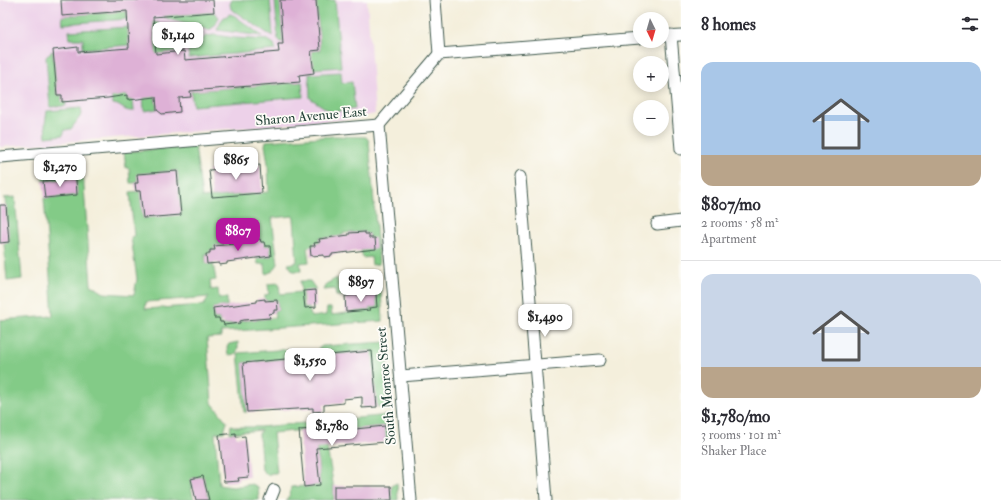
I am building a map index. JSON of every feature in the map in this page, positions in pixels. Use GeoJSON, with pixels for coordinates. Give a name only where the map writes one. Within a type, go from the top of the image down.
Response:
{"type":"FeatureCollection","features":[{"type":"Feature","properties":{"kind":"street"},"geometry":{"type":"LineString","coordinates":[[435,0],[439,54],[633,39]]}},
{"type":"Feature","properties":{"kind":"street"},"geometry":{"type":"LineString","coordinates":[[671,35],[681,149]]}},
{"type":"Feature","properties":{"kind":"street","name":"Sharon Avenue East"},"geometry":{"type":"LineString","coordinates":[[0,157],[379,125],[439,54]]}},
{"type":"Feature","properties":{"kind":"street","name":"South Monroe Street"},"geometry":{"type":"LineString","coordinates":[[379,125],[411,500]]}},
{"type":"Feature","properties":{"kind":"street"},"geometry":{"type":"LineString","coordinates":[[520,177],[546,500]]}},
{"type":"Feature","properties":{"kind":"street"},"geometry":{"type":"LineString","coordinates":[[657,224],[681,221]]}},
{"type":"Feature","properties":{"kind":"street"},"geometry":{"type":"LineString","coordinates":[[401,376],[600,360]]}},
{"type":"Feature","properties":{"kind":"shaded area"},"geometry":{"type":"Polygon","coordinates":[[[0,0],[367,0],[375,114],[351,119],[0,147],[0,0]]]}},
{"type":"Feature","properties":{"kind":"green space"},"geometry":{"type":"Polygon","coordinates":[[[232,0],[270,0],[273,36],[231,9],[230,4],[232,0]]]}},
{"type":"Feature","properties":{"kind":"green space"},"geometry":{"type":"Polygon","coordinates":[[[275,0],[280,0],[283,42],[278,39],[275,0]]]}},
{"type":"Feature","properties":{"kind":"green space"},"geometry":{"type":"Polygon","coordinates":[[[316,0],[335,0],[341,67],[314,69],[313,65],[307,65],[306,52],[320,50],[316,0]]]}},
{"type":"Feature","properties":{"kind":"green space"},"geometry":{"type":"Polygon","coordinates":[[[127,11],[127,19],[63,24],[62,16],[127,11]]]}},
{"type":"Feature","properties":{"kind":"green space"},"geometry":{"type":"Polygon","coordinates":[[[214,12],[219,17],[215,26],[209,30],[172,20],[163,16],[214,12]]]}},
{"type":"Feature","properties":{"kind":"green space"},"geometry":{"type":"Polygon","coordinates":[[[230,14],[262,36],[217,30],[223,18],[230,14]]]}},
{"type":"Feature","properties":{"kind":"green space"},"geometry":{"type":"Polygon","coordinates":[[[153,22],[159,23],[163,27],[164,33],[180,52],[156,54],[153,22]]]}},
{"type":"Feature","properties":{"kind":"green space"},"geometry":{"type":"Polygon","coordinates":[[[174,25],[204,33],[184,47],[174,38],[171,32],[170,26],[174,25]]]}},
{"type":"Feature","properties":{"kind":"green space"},"geometry":{"type":"Polygon","coordinates":[[[128,27],[129,45],[83,49],[83,39],[70,39],[69,31],[128,27]]]}},
{"type":"Feature","properties":{"kind":"green space"},"geometry":{"type":"Polygon","coordinates":[[[215,35],[268,40],[274,44],[276,50],[189,58],[188,51],[206,36],[215,35]]]}},
{"type":"Feature","properties":{"kind":"green space"},"geometry":{"type":"Polygon","coordinates":[[[52,51],[57,95],[62,95],[62,101],[65,101],[66,106],[50,107],[46,57],[52,51]]]}},
{"type":"Feature","properties":{"kind":"green space"},"geometry":{"type":"Polygon","coordinates":[[[341,72],[342,83],[352,82],[355,109],[331,112],[310,98],[309,74],[341,72]]]}},
{"type":"Feature","properties":{"kind":"green space"},"geometry":{"type":"Polygon","coordinates":[[[302,82],[303,97],[193,106],[191,91],[302,82]]]}},
{"type":"Feature","properties":{"kind":"green space"},"geometry":{"type":"Polygon","coordinates":[[[155,94],[157,109],[144,111],[143,95],[155,94]]]}},
{"type":"Feature","properties":{"kind":"green space"},"geometry":{"type":"Polygon","coordinates":[[[111,95],[127,95],[127,99],[133,100],[134,111],[127,110],[113,104],[111,95]]]}},
{"type":"Feature","properties":{"kind":"green space"},"geometry":{"type":"Polygon","coordinates":[[[81,108],[82,114],[71,129],[65,130],[63,135],[46,137],[45,124],[47,111],[81,108]]]}},
{"type":"Feature","properties":{"kind":"green space"},"geometry":{"type":"Polygon","coordinates":[[[335,136],[366,137],[369,141],[379,264],[372,265],[371,257],[363,258],[361,250],[369,238],[369,234],[365,234],[365,232],[343,233],[343,235],[340,236],[340,239],[337,237],[319,238],[320,242],[315,243],[315,246],[307,247],[309,262],[300,263],[301,271],[293,271],[288,264],[297,262],[294,218],[293,216],[272,218],[278,264],[273,271],[266,274],[265,264],[258,264],[257,258],[271,256],[270,246],[265,246],[264,242],[261,242],[260,239],[254,240],[250,244],[249,240],[244,240],[244,243],[221,248],[220,245],[215,246],[215,250],[210,250],[210,254],[205,254],[206,264],[213,263],[216,280],[210,281],[211,290],[218,289],[219,298],[227,298],[227,306],[213,308],[214,318],[219,318],[220,325],[240,324],[240,321],[275,318],[274,310],[278,310],[277,300],[265,301],[265,295],[269,294],[268,284],[279,283],[280,294],[301,292],[300,281],[310,281],[315,288],[315,290],[302,294],[303,307],[309,308],[311,317],[326,315],[327,308],[331,308],[332,315],[369,310],[369,308],[377,307],[376,294],[371,294],[371,286],[374,285],[373,276],[380,278],[383,321],[221,332],[221,337],[207,338],[212,403],[227,422],[224,432],[215,433],[219,485],[233,487],[252,484],[258,487],[259,500],[209,500],[203,476],[191,479],[193,488],[191,488],[194,500],[0,500],[0,320],[53,316],[44,198],[77,195],[76,179],[74,179],[74,158],[82,159],[91,285],[104,293],[134,295],[137,279],[131,237],[134,236],[130,192],[140,191],[143,218],[181,214],[177,171],[138,174],[138,183],[130,183],[129,168],[126,168],[124,152],[195,146],[202,198],[269,192],[268,164],[265,145],[266,141],[335,136]],[[209,297],[146,302],[145,309],[204,305],[209,297]]]}},
{"type":"Feature","properties":{"kind":"green space"},"geometry":{"type":"Polygon","coordinates":[[[66,159],[68,179],[43,181],[41,160],[66,159]]]}},
{"type":"Feature","properties":{"kind":"green space"},"geometry":{"type":"Polygon","coordinates":[[[15,197],[22,279],[7,281],[4,243],[9,242],[5,199],[3,198],[15,197]]]}},
{"type":"Feature","properties":{"kind":"green space"},"geometry":{"type":"Polygon","coordinates":[[[337,278],[339,289],[350,288],[354,296],[336,296],[335,289],[323,290],[326,284],[337,278]]]}},
{"type":"Feature","properties":{"kind":"green space"},"geometry":{"type":"Polygon","coordinates":[[[238,342],[236,354],[228,355],[227,347],[229,344],[238,342]]]}},
{"type":"Feature","properties":{"kind":"green space"},"geometry":{"type":"Polygon","coordinates":[[[386,342],[390,406],[377,407],[371,351],[319,356],[317,350],[322,346],[386,342]]]}},
{"type":"Feature","properties":{"kind":"green space"},"geometry":{"type":"Polygon","coordinates":[[[291,349],[295,352],[296,358],[243,363],[247,412],[244,412],[238,353],[291,349]]]}},
{"type":"Feature","properties":{"kind":"green space"},"geometry":{"type":"Polygon","coordinates":[[[390,415],[393,441],[386,442],[384,426],[325,432],[333,483],[334,500],[286,500],[290,495],[291,487],[320,485],[315,429],[273,433],[277,473],[267,475],[262,470],[259,434],[261,430],[230,433],[231,425],[236,427],[260,427],[390,415]]]}},
{"type":"Feature","properties":{"kind":"green space"},"geometry":{"type":"Polygon","coordinates":[[[397,483],[398,500],[392,500],[391,486],[397,483]]]}},
{"type":"Feature","properties":{"kind":"building"},"geometry":{"type":"Polygon","coordinates":[[[61,0],[213,0],[214,12],[153,17],[156,54],[184,51],[185,60],[279,52],[278,44],[283,44],[280,0],[316,0],[320,50],[311,51],[314,73],[299,75],[300,82],[190,91],[191,97],[179,98],[180,112],[162,114],[157,110],[156,97],[129,100],[127,99],[127,95],[62,102],[62,95],[57,95],[53,50],[78,47],[78,52],[129,48],[127,11],[62,16],[61,0]]]}},
{"type":"Feature","properties":{"kind":"building"},"geometry":{"type":"Polygon","coordinates":[[[260,165],[262,193],[212,197],[209,170],[260,165]]]}},
{"type":"Feature","properties":{"kind":"building"},"geometry":{"type":"Polygon","coordinates":[[[177,171],[181,215],[143,218],[140,191],[136,191],[135,183],[138,183],[137,174],[177,171]]]}},
{"type":"Feature","properties":{"kind":"building"},"geometry":{"type":"Polygon","coordinates":[[[76,179],[77,195],[45,198],[43,181],[76,179]]]}},
{"type":"Feature","properties":{"kind":"building"},"geometry":{"type":"Polygon","coordinates":[[[0,205],[6,205],[9,242],[0,243],[0,205]]]}},
{"type":"Feature","properties":{"kind":"building"},"geometry":{"type":"Polygon","coordinates":[[[365,232],[365,234],[369,234],[369,238],[375,238],[376,249],[332,254],[332,256],[324,257],[324,255],[311,256],[310,246],[315,246],[314,243],[320,242],[319,239],[349,235],[349,233],[365,232]]]}},
{"type":"Feature","properties":{"kind":"building"},"geometry":{"type":"Polygon","coordinates":[[[260,239],[261,242],[264,242],[265,246],[270,246],[271,256],[227,262],[227,264],[219,265],[219,263],[207,264],[206,254],[210,254],[210,250],[215,250],[214,246],[244,243],[244,241],[260,239]]]}},
{"type":"Feature","properties":{"kind":"building"},"geometry":{"type":"Polygon","coordinates":[[[315,290],[316,307],[305,308],[303,291],[315,290]]]}},
{"type":"Feature","properties":{"kind":"building"},"geometry":{"type":"Polygon","coordinates":[[[376,294],[377,307],[369,308],[370,310],[346,312],[345,296],[376,294]]]}},
{"type":"Feature","properties":{"kind":"building"},"geometry":{"type":"Polygon","coordinates":[[[265,299],[265,301],[277,300],[278,310],[274,310],[274,313],[269,314],[270,318],[244,320],[240,321],[240,323],[224,325],[223,322],[220,322],[219,318],[214,318],[213,308],[257,302],[257,300],[265,299]]]}},
{"type":"Feature","properties":{"kind":"building"},"geometry":{"type":"Polygon","coordinates":[[[372,351],[377,407],[362,408],[362,397],[344,399],[344,403],[324,405],[324,411],[313,412],[313,408],[247,412],[243,363],[372,351]]]}},
{"type":"Feature","properties":{"kind":"building"},"geometry":{"type":"Polygon","coordinates":[[[385,426],[386,442],[316,448],[320,485],[304,487],[299,430],[315,429],[315,433],[385,426]]]}},
{"type":"Feature","properties":{"kind":"building"},"geometry":{"type":"Polygon","coordinates":[[[236,433],[236,437],[245,436],[249,477],[238,478],[239,481],[224,482],[219,435],[236,433]]]}},
{"type":"Feature","properties":{"kind":"building"},"geometry":{"type":"Polygon","coordinates":[[[203,476],[209,500],[196,500],[191,479],[203,476]]]}},
{"type":"Feature","properties":{"kind":"building"},"geometry":{"type":"Polygon","coordinates":[[[334,486],[391,486],[392,500],[334,500],[334,486]]]}}]}
